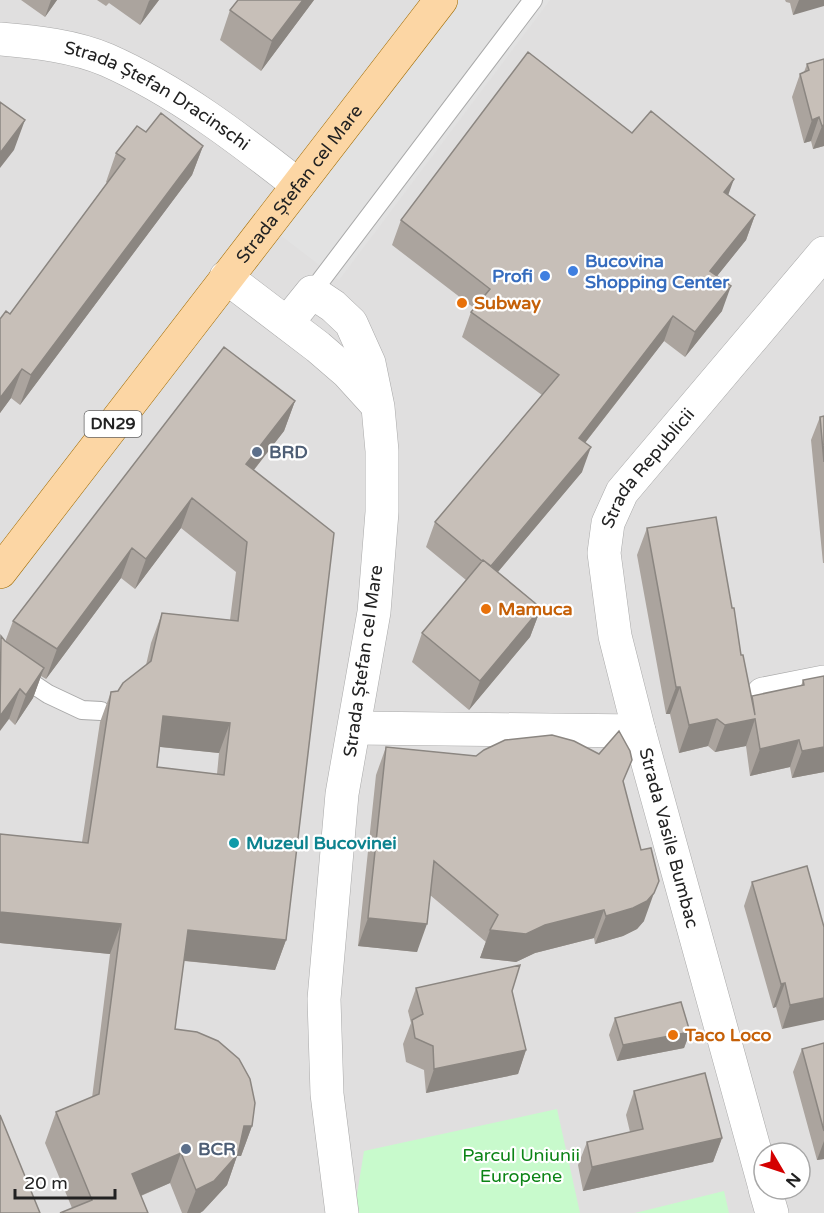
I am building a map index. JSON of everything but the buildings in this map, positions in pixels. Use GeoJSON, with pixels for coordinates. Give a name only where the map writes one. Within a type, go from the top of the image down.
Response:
{"type":"FeatureCollection","features":[{"type":"Feature","properties":{"kind":"main road","name":"Strada Ștefan cel Mare"},"geometry":{"type":"LineString","coordinates":[[226,277],[441,0]]}},
{"type":"Feature","properties":{"kind":"main road","name":"DN29"},"geometry":{"type":"LineString","coordinates":[[3,563],[226,277]]}},
{"type":"Feature","properties":{"kind":"street","name":"Strada Ștefan Dracinschi"},"geometry":{"type":"LineString","coordinates":[[0,39],[64,47],[106,59],[169,92],[252,149],[298,185]]}},
{"type":"Feature","properties":{"kind":"street","name":"Strada Republicii"},"geometry":{"type":"LineString","coordinates":[[639,731],[615,636],[604,553],[608,522],[622,492],[824,253]]}},
{"type":"Feature","properties":{"kind":"street","name":"Strada Ștefan cel Mare"},"geometry":{"type":"LineString","coordinates":[[226,277],[318,347],[347,372],[378,407],[382,451],[382,512],[374,612],[342,794],[324,999],[327,1094],[342,1213]]}},
{"type":"Feature","properties":{"kind":"street"},"geometry":{"type":"LineString","coordinates":[[287,323],[312,292],[333,306],[351,323],[369,363],[378,407]]}},
{"type":"Feature","properties":{"kind":"street"},"geometry":{"type":"LineString","coordinates":[[762,694],[824,682]]}},
{"type":"Feature","properties":{"kind":"street","name":"Strada Vasile Bumbac"},"geometry":{"type":"LineString","coordinates":[[355,728],[639,731],[752,1141]]}},
{"type":"Feature","properties":{"kind":"lane"},"geometry":{"type":"LineString","coordinates":[[312,292],[533,0]]}},
{"type":"Feature","properties":{"kind":"lane"},"geometry":{"type":"LineString","coordinates":[[0,662],[48,694],[82,710],[101,711]]}},
{"type":"Feature","properties":{"kind":"shaded area"},"geometry":{"type":"Polygon","coordinates":[[[0,0],[824,0],[824,1213],[0,1213],[0,0]]]}},
{"type":"Feature","properties":{"kind":"shaded area"},"geometry":{"type":"Polygon","coordinates":[[[455,0],[550,0],[339,280],[275,231],[455,0]]]}},
{"type":"Feature","properties":{"kind":"green space","name":"Parcul Uniunii Europene"},"geometry":{"type":"Polygon","coordinates":[[[557,1109],[580,1213],[354,1213],[364,1151],[557,1109]]]}},
{"type":"Feature","properties":{"kind":"green space"},"geometry":{"type":"Polygon","coordinates":[[[724,1191],[729,1213],[635,1213],[724,1191]]]}},
{"type":"Feature","properties":{"kind":"place","name":"Bucovina Shopping Center"},"geometry":{"type":"Point","coordinates":[573,271]}},
{"type":"Feature","properties":{"kind":"place","name":"Profi"},"geometry":{"type":"Point","coordinates":[545,276]}},
{"type":"Feature","properties":{"kind":"place","name":"Subway"},"geometry":{"type":"Point","coordinates":[462,303]}},
{"type":"Feature","properties":{"kind":"place","name":"BRD"},"geometry":{"type":"Point","coordinates":[257,452]}},
{"type":"Feature","properties":{"kind":"place","name":"Mamuca"},"geometry":{"type":"Point","coordinates":[486,609]}},
{"type":"Feature","properties":{"kind":"place","name":"Muzeul Bucovinei"},"geometry":{"type":"Point","coordinates":[234,843]}},
{"type":"Feature","properties":{"kind":"place","name":"Taco Loco"},"geometry":{"type":"Point","coordinates":[673,1035]}},
{"type":"Feature","properties":{"kind":"place","name":"BCR"},"geometry":{"type":"Point","coordinates":[186,1149]}}]}
